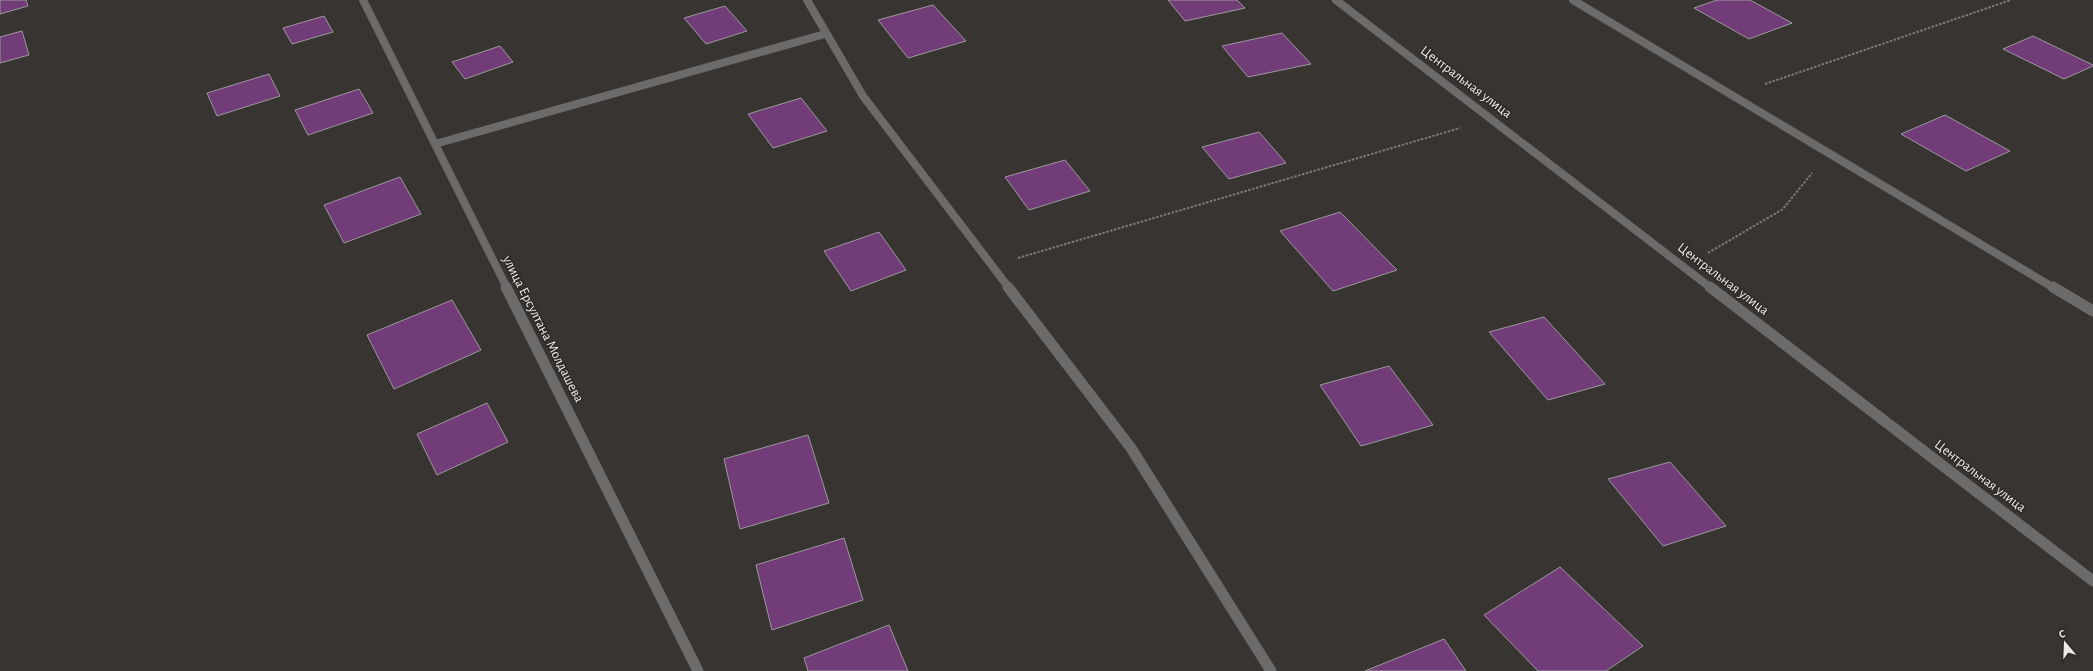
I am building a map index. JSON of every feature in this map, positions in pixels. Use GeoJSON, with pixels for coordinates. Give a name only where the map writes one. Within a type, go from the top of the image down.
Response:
{"type":"FeatureCollection","features":[{"type":"Feature","properties":{"kind":"street","name":"улица Ерсултана Молдашева"},"geometry":{"type":"LineString","coordinates":[[363,0],[698,671]]}},
{"type":"Feature","properties":{"kind":"street"},"geometry":{"type":"LineString","coordinates":[[807,0],[825,34],[863,96],[1131,448],[1271,671]]}},
{"type":"Feature","properties":{"kind":"street","name":"Центральная улица"},"geometry":{"type":"LineString","coordinates":[[1336,0],[2093,581]]}},
{"type":"Feature","properties":{"kind":"street"},"geometry":{"type":"LineString","coordinates":[[1573,0],[2093,311]]}},
{"type":"Feature","properties":{"kind":"street"},"geometry":{"type":"LineString","coordinates":[[435,144],[825,34]]}},
{"type":"Feature","properties":{"kind":"path"},"geometry":{"type":"LineString","coordinates":[[1733,96],[2011,0]]}},
{"type":"Feature","properties":{"kind":"path"},"geometry":{"type":"LineString","coordinates":[[992,266],[1491,119]]}},
{"type":"Feature","properties":{"kind":"path"},"geometry":{"type":"LineString","coordinates":[[1684,267],[1784,209],[1827,152]]}},
{"type":"Feature","properties":{"kind":"building"},"geometry":{"type":"Polygon","coordinates":[[[0,0],[26,0],[28,6],[0,14],[0,0]]]}},
{"type":"Feature","properties":{"kind":"building"},"geometry":{"type":"Polygon","coordinates":[[[1168,0],[1237,0],[1245,8],[1185,21],[1168,0]]]}},
{"type":"Feature","properties":{"kind":"building"},"geometry":{"type":"Polygon","coordinates":[[[1717,0],[1750,0],[1792,23],[1749,39],[1694,8],[1717,0]]]}},
{"type":"Feature","properties":{"kind":"building"},"geometry":{"type":"Polygon","coordinates":[[[933,5],[966,41],[908,58],[878,20],[933,5]]]}},
{"type":"Feature","properties":{"kind":"building"},"geometry":{"type":"Polygon","coordinates":[[[725,6],[747,31],[706,44],[684,18],[725,6]]]}},
{"type":"Feature","properties":{"kind":"building"},"geometry":{"type":"Polygon","coordinates":[[[324,16],[333,32],[292,44],[283,28],[324,16]]]}},
{"type":"Feature","properties":{"kind":"building"},"geometry":{"type":"Polygon","coordinates":[[[22,31],[29,55],[0,63],[0,37],[22,31]]]}},
{"type":"Feature","properties":{"kind":"building"},"geometry":{"type":"Polygon","coordinates":[[[1282,33],[1311,64],[1248,77],[1222,46],[1282,33]]]}},
{"type":"Feature","properties":{"kind":"building"},"geometry":{"type":"Polygon","coordinates":[[[2033,36],[2093,66],[2064,79],[2003,49],[2033,36]]]}},
{"type":"Feature","properties":{"kind":"building"},"geometry":{"type":"Polygon","coordinates":[[[500,46],[513,62],[465,79],[452,62],[500,46]]]}},
{"type":"Feature","properties":{"kind":"building"},"geometry":{"type":"Polygon","coordinates":[[[269,74],[280,96],[217,116],[207,93],[269,74]]]}},
{"type":"Feature","properties":{"kind":"building"},"geometry":{"type":"Polygon","coordinates":[[[359,89],[373,113],[308,135],[295,110],[359,89]]]}},
{"type":"Feature","properties":{"kind":"building"},"geometry":{"type":"Polygon","coordinates":[[[801,98],[827,131],[773,148],[748,114],[801,98]]]}},
{"type":"Feature","properties":{"kind":"building"},"geometry":{"type":"Polygon","coordinates":[[[1945,115],[2010,151],[1966,171],[1901,134],[1945,115]]]}},
{"type":"Feature","properties":{"kind":"building"},"geometry":{"type":"Polygon","coordinates":[[[1259,132],[1286,163],[1229,179],[1202,147],[1259,132]]]}},
{"type":"Feature","properties":{"kind":"building"},"geometry":{"type":"Polygon","coordinates":[[[1065,160],[1090,191],[1029,210],[1005,177],[1065,160]]]}},
{"type":"Feature","properties":{"kind":"building"},"geometry":{"type":"Polygon","coordinates":[[[400,177],[421,214],[344,243],[324,205],[400,177]]]}},
{"type":"Feature","properties":{"kind":"building"},"geometry":{"type":"Polygon","coordinates":[[[1340,212],[1397,270],[1333,291],[1280,231],[1340,212]]]}},
{"type":"Feature","properties":{"kind":"building"},"geometry":{"type":"Polygon","coordinates":[[[879,232],[906,270],[851,291],[824,251],[879,232]]]}},
{"type":"Feature","properties":{"kind":"building"},"geometry":{"type":"Polygon","coordinates":[[[452,300],[481,350],[394,389],[367,335],[452,300]]]}},
{"type":"Feature","properties":{"kind":"building"},"geometry":{"type":"Polygon","coordinates":[[[1544,317],[1605,384],[1548,400],[1489,332],[1544,317]]]}},
{"type":"Feature","properties":{"kind":"building"},"geometry":{"type":"Polygon","coordinates":[[[1389,366],[1433,425],[1361,446],[1320,385],[1389,366]]]}},
{"type":"Feature","properties":{"kind":"building"},"geometry":{"type":"Polygon","coordinates":[[[487,403],[508,442],[437,475],[417,434],[487,403]]]}},
{"type":"Feature","properties":{"kind":"building"},"geometry":{"type":"Polygon","coordinates":[[[808,435],[829,503],[740,529],[724,459],[808,435]]]}},
{"type":"Feature","properties":{"kind":"building"},"geometry":{"type":"Polygon","coordinates":[[[1670,462],[1726,526],[1663,546],[1608,479],[1670,462]]]}},
{"type":"Feature","properties":{"kind":"building"},"geometry":{"type":"Polygon","coordinates":[[[844,538],[863,600],[772,630],[756,565],[844,538]]]}},
{"type":"Feature","properties":{"kind":"building"},"geometry":{"type":"Polygon","coordinates":[[[1560,567],[1643,646],[1606,671],[1538,671],[1484,615],[1560,567]]]}},
{"type":"Feature","properties":{"kind":"building"},"geometry":{"type":"Polygon","coordinates":[[[889,625],[908,671],[808,671],[804,658],[889,625]]]}},
{"type":"Feature","properties":{"kind":"building"},"geometry":{"type":"Polygon","coordinates":[[[1444,639],[1466,671],[1365,671],[1444,639]]]}}]}
